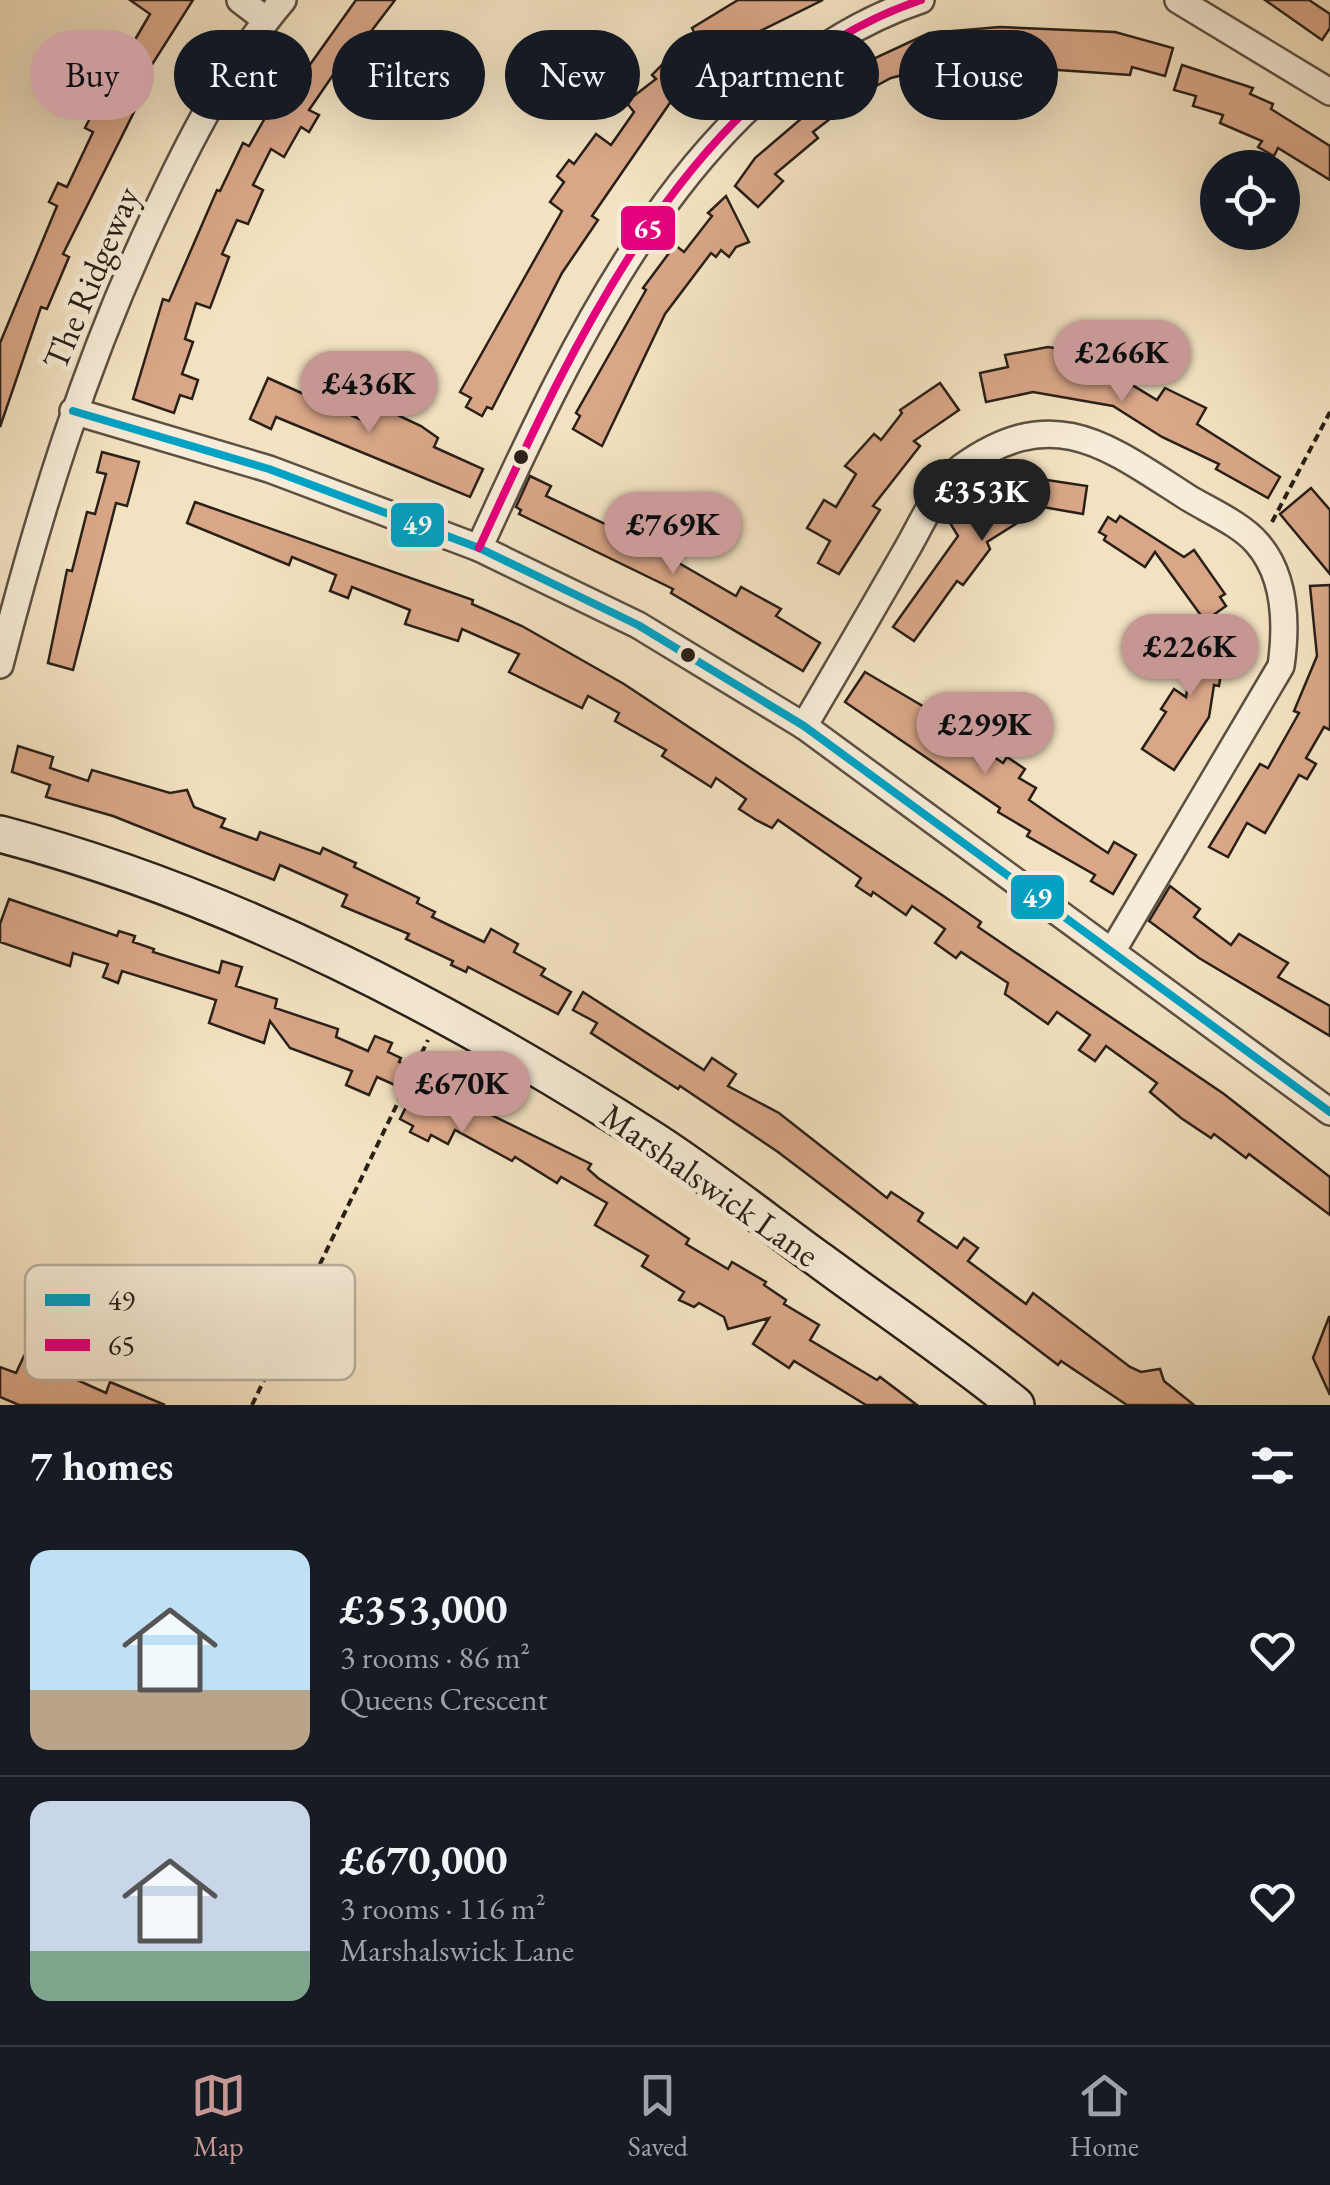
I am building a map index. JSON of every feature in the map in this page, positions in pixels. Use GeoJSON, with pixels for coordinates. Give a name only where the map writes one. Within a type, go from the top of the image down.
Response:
{"type":"FeatureCollection","features":[{"type":"Feature","properties":{"kind":"street"},"geometry":{"type":"LineString","coordinates":[[240,0],[275,10]]}},
{"type":"Feature","properties":{"kind":"street"},"geometry":{"type":"LineString","coordinates":[[479,548],[544,408],[620,274],[685,180],[750,104],[822,46],[872,16],[921,0]]}},
{"type":"Feature","properties":{"kind":"street"},"geometry":{"type":"LineString","coordinates":[[1178,0],[1330,92]]}},
{"type":"Feature","properties":{"kind":"street","name":"The Ridgeway"},"geometry":{"type":"LineString","coordinates":[[0,665],[73,411],[124,280],[196,126],[275,10]]}},
{"type":"Feature","properties":{"kind":"street"},"geometry":{"type":"LineString","coordinates":[[73,411],[269,468],[479,548],[638,624],[804,726],[1330,1112]]}},
{"type":"Feature","properties":{"kind":"street"},"geometry":{"type":"LineString","coordinates":[[804,726],[930,510],[958,470],[999,444],[1043,431],[1076,435],[1110,447],[1256,542],[1278,580],[1286,630],[1281,666],[1113,950]]}},
{"type":"Feature","properties":{"kind":"street","name":"Marshalswick Lane"},"geometry":{"type":"LineString","coordinates":[[0,834],[140,878],[233,915],[440,1016],[658,1143],[1016,1405]]}},
{"type":"Feature","properties":{"kind":"path"},"geometry":{"type":"LineString","coordinates":[[1256,542],[1275,518],[1330,412]]}},
{"type":"Feature","properties":{"kind":"path"},"geometry":{"type":"LineString","coordinates":[[320,1265],[440,1016]]}},
{"type":"Feature","properties":{"kind":"path"},"geometry":{"type":"LineString","coordinates":[[252,1405],[264,1380]]}},
{"type":"Feature","properties":{"kind":"building"},"geometry":{"type":"Polygon","coordinates":[[[130,0],[193,0],[154,61],[154,30],[141,30],[150,14],[130,0]]]}},
{"type":"Feature","properties":{"kind":"building"},"geometry":{"type":"Polygon","coordinates":[[[356,0],[395,0],[372,30],[335,30],[356,0]]]}},
{"type":"Feature","properties":{"kind":"building"},"geometry":{"type":"Polygon","coordinates":[[[738,0],[823,0],[762,30],[692,28],[738,0]]]}},
{"type":"Feature","properties":{"kind":"building"},"geometry":{"type":"Polygon","coordinates":[[[1265,0],[1309,0],[1330,14],[1330,28],[1322,40],[1265,0]]]}},
{"type":"Feature","properties":{"kind":"building"},"geometry":{"type":"Polygon","coordinates":[[[1000,27],[1115,32],[1173,48],[1165,76],[1132,67],[1130,75],[1058,70],[1058,30],[964,30],[1000,27]]]}},
{"type":"Feature","properties":{"kind":"building"},"geometry":{"type":"Polygon","coordinates":[[[332,34],[332,76],[312,106],[312,62],[332,34]]]}},
{"type":"Feature","properties":{"kind":"building"},"geometry":{"type":"Polygon","coordinates":[[[899,47],[899,76],[879,84],[879,56],[899,47]]]}},
{"type":"Feature","properties":{"kind":"building"},"geometry":{"type":"Polygon","coordinates":[[[1182,65],[1253,88],[1250,94],[1273,104],[1271,109],[1330,146],[1330,180],[1300,162],[1300,150],[1263,150],[1258,147],[1262,141],[1220,123],[1223,115],[1193,106],[1196,96],[1174,90],[1182,65]]]}},
{"type":"Feature","properties":{"kind":"building"},"geometry":{"type":"Polygon","coordinates":[[[660,67],[660,117],[592,216],[598,220],[562,273],[492,409],[487,407],[482,416],[466,407],[471,398],[460,392],[562,211],[550,202],[564,182],[557,176],[569,160],[574,164],[596,134],[611,145],[628,120],[640,120],[640,91],[656,79],[652,75],[660,67]]]}},
{"type":"Feature","properties":{"kind":"building"},"geometry":{"type":"Polygon","coordinates":[[[312,112],[319,115],[309,132],[301,127],[284,157],[271,149],[253,185],[263,190],[248,224],[237,220],[222,254],[229,257],[210,308],[196,303],[185,339],[193,342],[182,374],[198,380],[192,399],[180,395],[174,413],[133,399],[163,299],[169,301],[217,190],[220,191],[243,143],[249,146],[264,120],[312,120],[312,112]]]}},
{"type":"Feature","properties":{"kind":"building"},"geometry":{"type":"Polygon","coordinates":[[[89,120],[130,120],[63,254],[69,257],[47,309],[41,307],[0,427],[0,343],[57,206],[49,202],[58,183],[67,187],[93,132],[85,128],[89,120]]]}},
{"type":"Feature","properties":{"kind":"building"},"geometry":{"type":"Polygon","coordinates":[[[800,120],[829,120],[813,132],[818,138],[775,174],[783,181],[758,207],[735,186],[755,158],[800,120]]]}},
{"type":"Feature","properties":{"kind":"building"},"geometry":{"type":"Polygon","coordinates":[[[726,196],[749,242],[736,247],[729,257],[721,250],[716,257],[711,253],[665,314],[602,446],[573,429],[580,416],[576,413],[646,290],[643,288],[675,245],[684,252],[712,216],[708,213],[726,196]]]}},
{"type":"Feature","properties":{"kind":"building"},"geometry":{"type":"Polygon","coordinates":[[[1048,347],[1113,358],[1111,372],[1157,400],[1165,388],[1206,408],[1197,424],[1280,477],[1268,498],[1216,469],[1219,464],[1162,437],[1113,406],[1033,392],[986,402],[980,373],[1008,367],[1005,355],[1048,347]]]}},
{"type":"Feature","properties":{"kind":"building"},"geometry":{"type":"Polygon","coordinates":[[[268,378],[364,421],[372,403],[421,426],[438,438],[434,447],[483,469],[470,497],[276,417],[271,429],[250,419],[268,378]]]}},
{"type":"Feature","properties":{"kind":"building"},"geometry":{"type":"Polygon","coordinates":[[[940,383],[959,410],[914,441],[920,446],[873,506],[880,510],[839,574],[818,563],[830,541],[807,528],[824,500],[836,507],[856,474],[845,466],[874,434],[881,440],[902,413],[900,410],[940,383]]]}},
{"type":"Feature","properties":{"kind":"building"},"geometry":{"type":"Polygon","coordinates":[[[102,452],[139,462],[127,506],[116,503],[73,670],[48,663],[67,570],[72,571],[87,512],[95,514],[106,474],[97,472],[102,452]]]}},
{"type":"Feature","properties":{"kind":"building"},"geometry":{"type":"Polygon","coordinates":[[[530,476],[551,486],[546,496],[639,540],[736,596],[741,587],[781,609],[776,616],[820,643],[803,671],[671,593],[673,589],[519,514],[521,510],[516,507],[530,476]]]}},
{"type":"Feature","properties":{"kind":"building"},"geometry":{"type":"Polygon","coordinates":[[[1047,480],[1087,486],[1083,514],[1037,506],[1038,510],[987,542],[990,549],[963,585],[957,581],[914,641],[893,627],[958,536],[950,523],[1005,488],[1010,495],[1046,490],[1047,480]]]}},
{"type":"Feature","properties":{"kind":"building"},"geometry":{"type":"Polygon","coordinates":[[[1311,488],[1330,510],[1330,574],[1280,514],[1311,488]]]}},
{"type":"Feature","properties":{"kind":"building"},"geometry":{"type":"Polygon","coordinates":[[[195,502],[473,600],[472,604],[522,626],[624,684],[942,895],[981,922],[978,927],[1224,1094],[1330,1177],[1330,1215],[1249,1154],[1246,1158],[1214,1134],[1211,1138],[1181,1118],[1150,1092],[1157,1083],[1106,1046],[1095,1061],[1079,1050],[1090,1035],[1057,1012],[1048,1024],[1005,994],[1008,983],[961,952],[956,958],[935,943],[945,929],[912,906],[906,915],[873,892],[871,896],[856,886],[861,878],[778,820],[772,828],[739,809],[746,799],[716,778],[711,787],[662,756],[666,750],[615,721],[619,713],[588,696],[582,708],[509,672],[519,654],[462,629],[458,641],[405,624],[410,610],[352,587],[348,598],[330,591],[336,575],[292,557],[289,565],[187,523],[195,502]]]}},
{"type":"Feature","properties":{"kind":"building"},"geometry":{"type":"Polygon","coordinates":[[[1120,516],[1184,557],[1194,550],[1225,594],[1220,597],[1226,606],[1205,621],[1155,552],[1145,567],[1104,540],[1106,536],[1099,532],[1108,517],[1116,522],[1120,516]]]}},
{"type":"Feature","properties":{"kind":"building"},"geometry":{"type":"Polygon","coordinates":[[[1330,585],[1330,730],[1324,727],[1306,758],[1316,764],[1307,779],[1299,775],[1265,833],[1247,823],[1228,857],[1209,847],[1260,764],[1268,768],[1299,713],[1294,711],[1317,656],[1310,586],[1330,585]]]}},
{"type":"Feature","properties":{"kind":"building"},"geometry":{"type":"Polygon","coordinates":[[[1197,624],[1228,629],[1219,686],[1214,685],[1209,717],[1174,770],[1142,749],[1166,712],[1161,709],[1174,689],[1186,697],[1197,624]]]}},
{"type":"Feature","properties":{"kind":"building"},"geometry":{"type":"Polygon","coordinates":[[[865,672],[970,734],[967,739],[1003,763],[1007,757],[1025,769],[1019,778],[1036,788],[1029,800],[1058,820],[1108,853],[1114,842],[1136,855],[1113,894],[1091,881],[1095,875],[1027,836],[1030,831],[998,812],[1000,808],[845,702],[865,672]]]}},
{"type":"Feature","properties":{"kind":"building"},"geometry":{"type":"Polygon","coordinates":[[[18,746],[53,757],[50,768],[88,781],[92,770],[170,793],[187,790],[194,807],[225,819],[221,827],[257,840],[260,832],[320,854],[323,848],[419,898],[417,903],[435,912],[432,917],[484,942],[491,929],[518,944],[514,952],[545,969],[541,975],[571,992],[558,1014],[468,967],[466,972],[451,965],[453,961],[406,939],[409,934],[342,906],[347,895],[280,865],[274,880],[113,816],[46,797],[50,785],[12,772],[18,746]]]}},
{"type":"Feature","properties":{"kind":"building"},"geometry":{"type":"Polygon","coordinates":[[[1170,886],[1200,909],[1194,917],[1231,945],[1239,934],[1288,963],[1278,977],[1330,1006],[1330,1036],[1199,958],[1149,921],[1170,886]]]}},
{"type":"Feature","properties":{"kind":"building"},"geometry":{"type":"Polygon","coordinates":[[[9,899],[117,936],[119,931],[135,936],[133,942],[154,949],[153,952],[219,973],[222,961],[242,967],[236,986],[277,999],[275,1008],[338,1029],[336,1037],[368,1051],[375,1036],[392,1043],[388,1052],[401,1058],[399,1062],[473,1095],[469,1104],[591,1164],[588,1169],[598,1178],[689,1239],[686,1244],[728,1269],[732,1262],[766,1282],[764,1285],[786,1300],[784,1304],[819,1325],[810,1340],[877,1380],[880,1377],[917,1405],[866,1405],[794,1361],[789,1368],[753,1344],[769,1318],[728,1329],[724,1317],[699,1303],[694,1307],[679,1300],[684,1292],[642,1266],[648,1256],[595,1225],[607,1203],[561,1177],[557,1183],[515,1157],[512,1161],[455,1130],[448,1144],[431,1135],[428,1141],[410,1132],[413,1126],[400,1119],[413,1093],[377,1077],[369,1095],[346,1085],[352,1071],[290,1048],[270,1021],[264,1043],[209,1023],[216,1000],[122,971],[118,983],[103,977],[108,964],[73,953],[70,966],[0,942],[0,924],[9,899]]]}},
{"type":"Feature","properties":{"kind":"building"},"geometry":{"type":"Polygon","coordinates":[[[583,992],[704,1070],[712,1058],[736,1074],[728,1086],[779,1113],[887,1198],[891,1192],[923,1213],[918,1221],[957,1248],[964,1238],[978,1248],[968,1261],[1026,1304],[1033,1293],[1130,1367],[1141,1372],[1160,1369],[1164,1381],[1194,1405],[1127,1405],[1061,1361],[1058,1365],[778,1152],[680,1086],[678,1089],[591,1033],[597,1023],[573,1010],[583,992]]]}},
{"type":"Feature","properties":{"kind":"building"},"geometry":{"type":"Polygon","coordinates":[[[1330,1317],[1330,1395],[1313,1358],[1330,1317]]]}},
{"type":"Feature","properties":{"kind":"building"},"geometry":{"type":"Polygon","coordinates":[[[24,1356],[25,1380],[77,1380],[106,1393],[110,1382],[165,1405],[19,1405],[0,1397],[0,1367],[16,1373],[24,1356]]]}},
{"type":"Feature","properties":{"kind":"transit line","name":"65"},"geometry":{"type":"LineString","coordinates":[[479,548],[555,387],[600,305],[649,226],[705,153],[769,89],[840,37],[921,0]]}},
{"type":"Feature","properties":{"kind":"transit line","name":"49"},"geometry":{"type":"LineString","coordinates":[[73,411],[269,469],[479,548],[638,625],[804,726],[1330,1112]]}}]}
